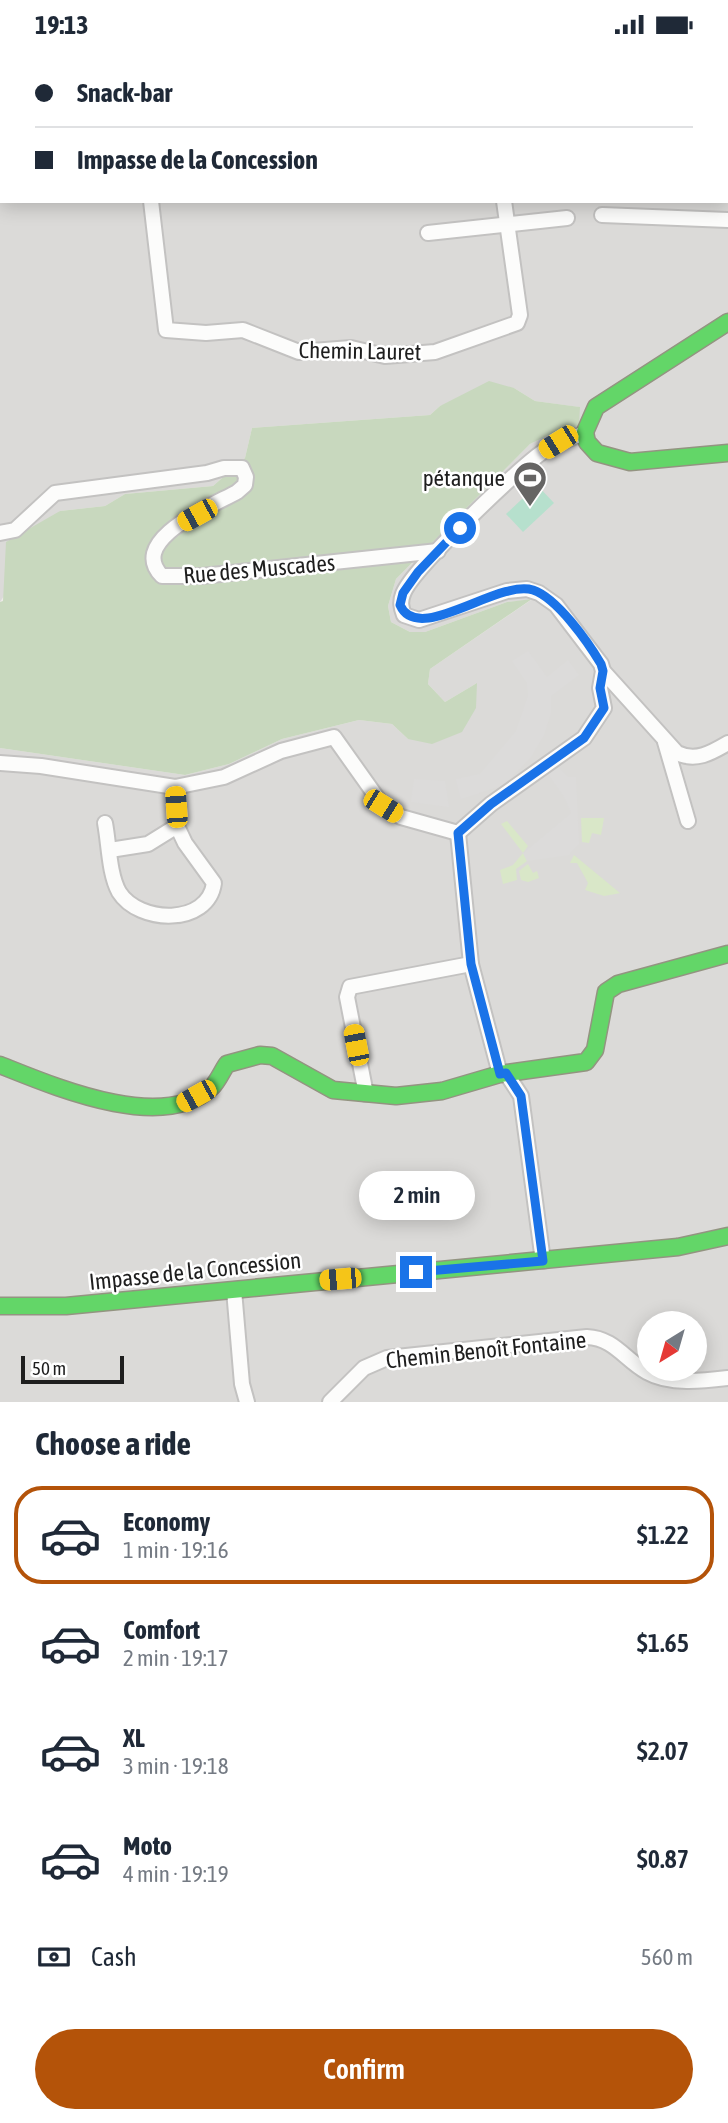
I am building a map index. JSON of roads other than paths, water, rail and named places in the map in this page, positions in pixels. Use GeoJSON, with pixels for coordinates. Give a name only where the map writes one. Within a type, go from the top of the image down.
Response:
{"type":"FeatureCollection","features":[{"type":"Feature","properties":{"kind":"street","name":"Chemin Lauret"},"geometry":{"type":"LineString","coordinates":[[151,203],[166,330],[206,333],[243,330],[282,348],[308,353],[351,348],[378,355],[422,354],[514,326],[520,316],[504,203]]}},
{"type":"Feature","properties":{"kind":"street"},"geometry":{"type":"LineString","coordinates":[[602,215],[728,220]]}},
{"type":"Feature","properties":{"kind":"street"},"geometry":{"type":"LineString","coordinates":[[428,233],[567,218]]}},
{"type":"Feature","properties":{"kind":"street"},"geometry":{"type":"LineString","coordinates":[[728,322],[596,407],[586,423],[585,433],[593,451],[626,464],[728,453]]}},
{"type":"Feature","properties":{"kind":"street"},"geometry":{"type":"LineString","coordinates":[[585,433],[558,442],[537,455],[438,551],[403,593],[400,605],[410,619],[428,619],[507,591],[533,591],[556,605],[597,657],[603,671],[665,741],[687,757],[701,757],[728,743]]}},
{"type":"Feature","properties":{"kind":"street","name":"Rue des Muscades"},"geometry":{"type":"LineString","coordinates":[[0,533],[15,530],[55,493],[207,473],[224,468],[242,468],[246,477],[245,485],[237,492],[163,536],[155,548],[153,560],[162,576],[202,576],[438,551]]}},
{"type":"Feature","properties":{"kind":"street"},"geometry":{"type":"LineString","coordinates":[[458,833],[491,804],[584,738],[604,708],[600,688],[603,671]]}},
{"type":"Feature","properties":{"kind":"street"},"geometry":{"type":"LineString","coordinates":[[0,763],[41,766],[175,787],[224,777],[281,751],[334,737],[383,806],[401,817],[458,833]]}},
{"type":"Feature","properties":{"kind":"street"},"geometry":{"type":"LineString","coordinates":[[665,741],[688,821]]}},
{"type":"Feature","properties":{"kind":"street"},"geometry":{"type":"LineString","coordinates":[[105,823],[120,894],[148,913],[189,913],[203,907],[213,893],[213,880],[185,843],[177,826],[175,787]]}},
{"type":"Feature","properties":{"kind":"street"},"geometry":{"type":"LineString","coordinates":[[110,850],[148,844],[177,826]]}},
{"type":"Feature","properties":{"kind":"street"},"geometry":{"type":"LineString","coordinates":[[458,833],[471,964],[503,1073],[521,1096],[543,1261]]}},
{"type":"Feature","properties":{"kind":"street"},"geometry":{"type":"LineString","coordinates":[[0,1065],[106,1101],[153,1107],[181,1104],[211,1088],[227,1064],[260,1055],[272,1056],[333,1090],[396,1096],[442,1091],[503,1073],[586,1062],[595,1050],[606,992],[618,984],[728,954]]}},
{"type":"Feature","properties":{"kind":"street"},"geometry":{"type":"LineString","coordinates":[[366,1094],[347,997],[350,987],[471,964]]}},
{"type":"Feature","properties":{"kind":"street","name":"Impasse de la Concession"},"geometry":{"type":"LineString","coordinates":[[0,1306],[66,1306],[543,1261],[678,1247],[728,1236]]}},
{"type":"Feature","properties":{"kind":"street"},"geometry":{"type":"LineString","coordinates":[[234,1290],[242,1384],[247,1402]]}},
{"type":"Feature","properties":{"kind":"street","name":"Chemin Benoît Fontaine"},"geometry":{"type":"LineString","coordinates":[[330,1402],[364,1368],[387,1358],[587,1337],[611,1344],[638,1367],[658,1377],[701,1381],[728,1378]]}},
{"type":"Feature","properties":{"kind":"place","name":"pétanque"},"geometry":{"type":"Point","coordinates":[530,508]}}]}
